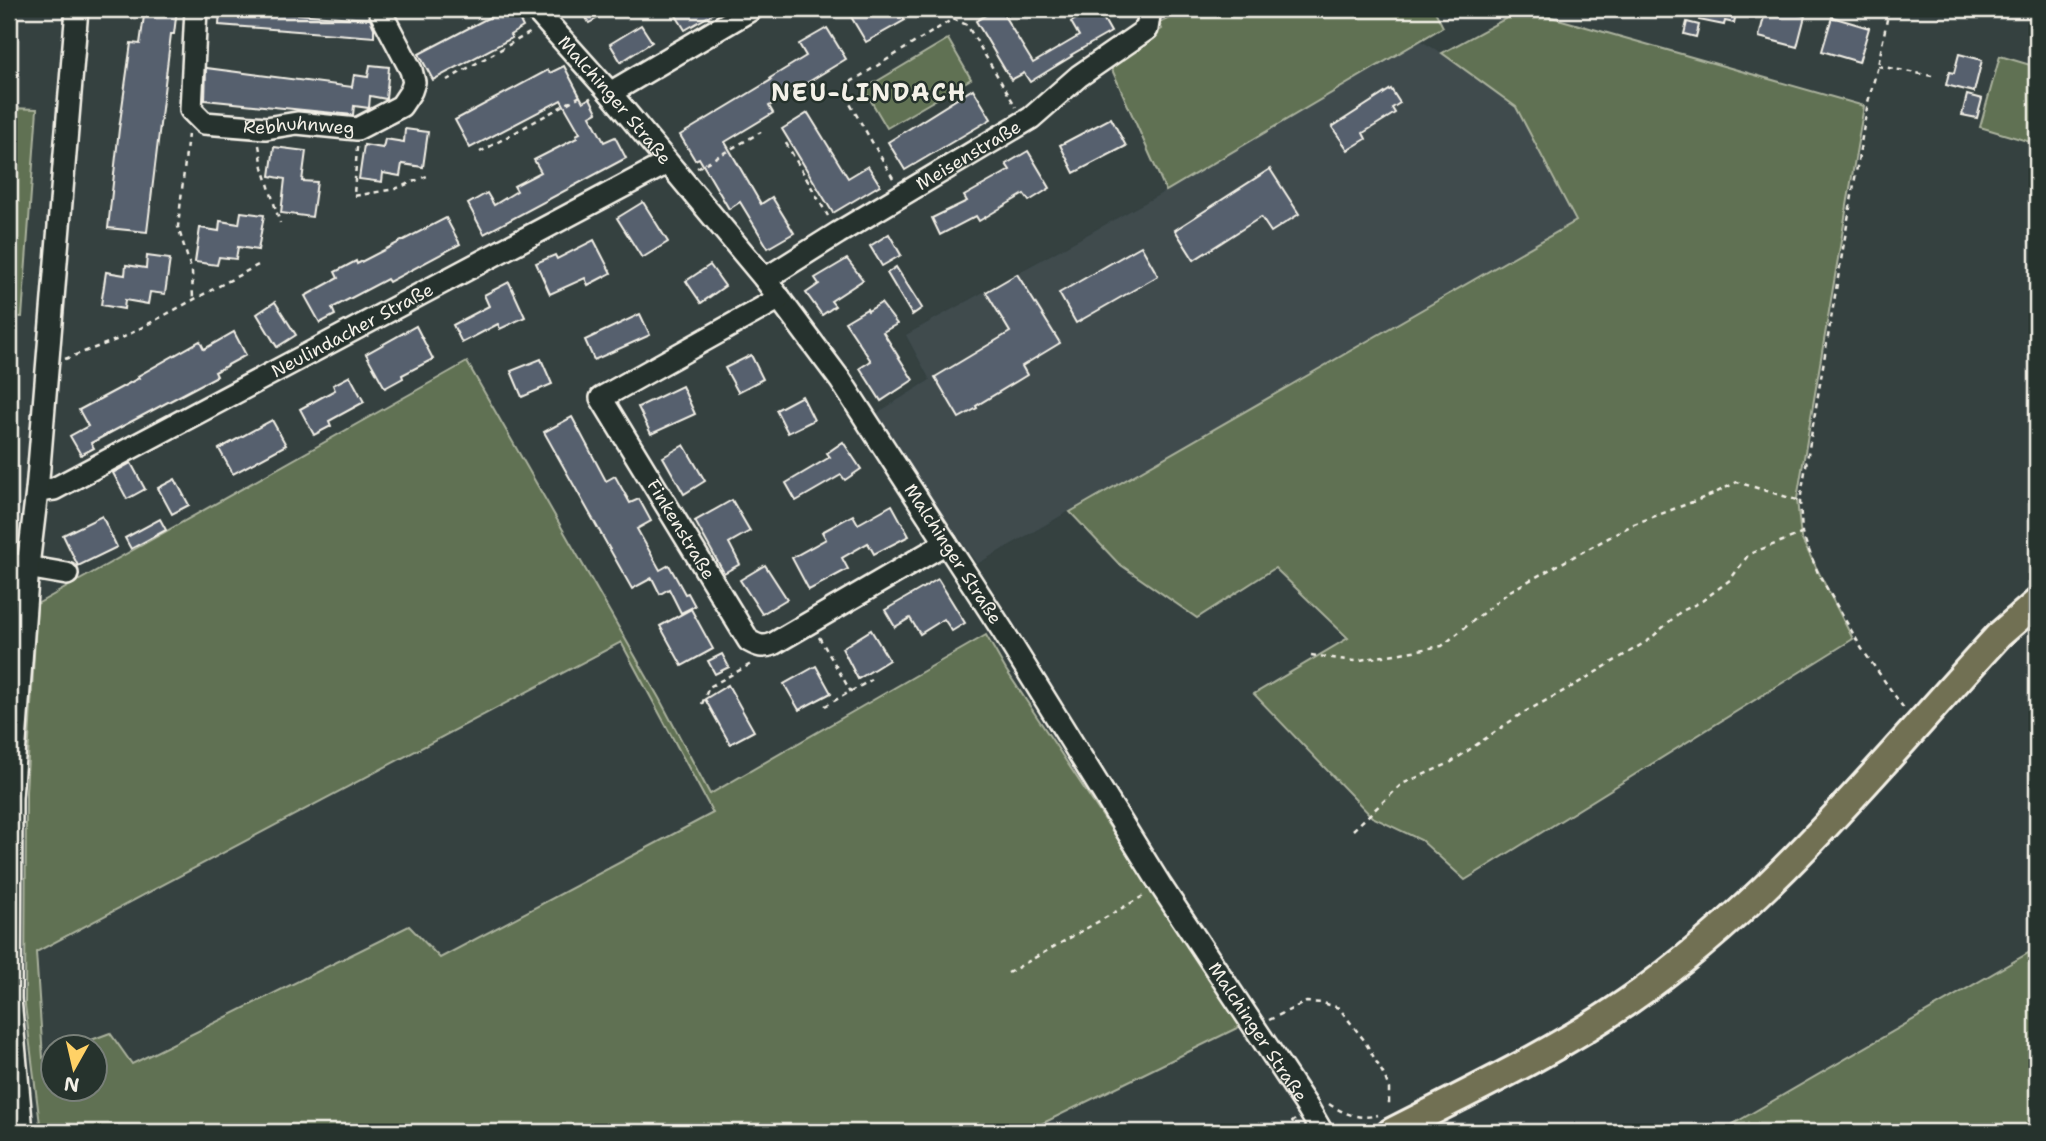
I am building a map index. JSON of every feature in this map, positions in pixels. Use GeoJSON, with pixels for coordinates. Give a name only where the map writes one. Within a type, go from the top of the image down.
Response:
{"type":"FeatureCollection","features":[{"type":"Feature","properties":{"kind":"main road"},"geometry":{"type":"LineString","coordinates":[[1387,1123],[1563,1044],[1628,1002],[1690,954],[1737,916],[1785,870],[1999,635],[2037,602]]}},
{"type":"Feature","properties":{"kind":"street"},"geometry":{"type":"LineString","coordinates":[[22,1132],[10,999],[11,798],[18,565],[37,491],[77,9]]}},
{"type":"Feature","properties":{"kind":"street"},"geometry":{"type":"LineString","coordinates":[[191,110],[196,9]]}},
{"type":"Feature","properties":{"kind":"street","name":"Rebhuhnweg"},"geometry":{"type":"LineString","coordinates":[[191,110],[204,122],[265,128],[297,123],[358,129],[401,106],[414,82],[411,69],[373,9]]}},
{"type":"Feature","properties":{"kind":"street"},"geometry":{"type":"LineString","coordinates":[[606,89],[752,9]]}},
{"type":"Feature","properties":{"kind":"street","name":"Meisenstraße"},"geometry":{"type":"LineString","coordinates":[[765,279],[1025,122],[1079,76],[1147,29],[1150,9]]}},
{"type":"Feature","properties":{"kind":"street","name":"Malchinger Straße"},"geometry":{"type":"LineString","coordinates":[[541,16],[606,89],[765,279],[841,382],[946,543],[1161,886],[1322,1132]]}},
{"type":"Feature","properties":{"kind":"street","name":"Neulindacher Straße"},"geometry":{"type":"LineString","coordinates":[[37,491],[54,489],[673,171]]}},
{"type":"Feature","properties":{"kind":"street","name":"Finkenstraße"},"geometry":{"type":"LineString","coordinates":[[759,647],[749,641],[601,398],[780,298]]}},
{"type":"Feature","properties":{"kind":"street"},"geometry":{"type":"LineString","coordinates":[[759,647],[773,644],[946,543]]}},
{"type":"Feature","properties":{"kind":"street"},"geometry":{"type":"LineString","coordinates":[[18,565],[67,574]]}},
{"type":"Feature","properties":{"kind":"path"},"geometry":{"type":"LineString","coordinates":[[1889,9],[1868,102],[1800,501],[1802,533],[1818,573],[1862,649],[1906,711]]}},
{"type":"Feature","properties":{"kind":"path"},"geometry":{"type":"LineString","coordinates":[[447,80],[541,16]]}},
{"type":"Feature","properties":{"kind":"path"},"geometry":{"type":"LineString","coordinates":[[903,195],[846,97],[849,83],[953,19],[967,25],[1025,122]]}},
{"type":"Feature","properties":{"kind":"path"},"geometry":{"type":"LineString","coordinates":[[1878,66],[1932,76]]}},
{"type":"Feature","properties":{"kind":"path"},"geometry":{"type":"LineString","coordinates":[[481,152],[606,89]]}},
{"type":"Feature","properties":{"kind":"path"},"geometry":{"type":"LineString","coordinates":[[191,110],[178,227],[192,272],[193,300]]}},
{"type":"Feature","properties":{"kind":"path"},"geometry":{"type":"LineString","coordinates":[[256,127],[263,167],[280,223]]}},
{"type":"Feature","properties":{"kind":"path"},"geometry":{"type":"LineString","coordinates":[[358,129],[354,196],[395,189],[427,176]]}},
{"type":"Feature","properties":{"kind":"path"},"geometry":{"type":"LineString","coordinates":[[673,171],[761,132]]}},
{"type":"Feature","properties":{"kind":"path"},"geometry":{"type":"LineString","coordinates":[[786,143],[838,233]]}},
{"type":"Feature","properties":{"kind":"path"},"geometry":{"type":"LineString","coordinates":[[48,364],[124,337],[260,264]]}},
{"type":"Feature","properties":{"kind":"path"},"geometry":{"type":"LineString","coordinates":[[1311,655],[1354,661],[1442,646],[1510,591],[1634,524],[1711,495],[1737,482],[1800,501]]}},
{"type":"Feature","properties":{"kind":"path"},"geometry":{"type":"LineString","coordinates":[[1353,830],[1402,784],[1450,763],[1521,714],[1649,640],[1680,612],[1702,601],[1730,580],[1749,554],[1802,533]]}},
{"type":"Feature","properties":{"kind":"path"},"geometry":{"type":"LineString","coordinates":[[810,622],[851,692]]}},
{"type":"Feature","properties":{"kind":"path"},"geometry":{"type":"LineString","coordinates":[[702,704],[709,687],[751,665],[759,647]]}},
{"type":"Feature","properties":{"kind":"path"},"geometry":{"type":"LineString","coordinates":[[825,706],[871,680]]}},
{"type":"Feature","properties":{"kind":"path"},"geometry":{"type":"LineString","coordinates":[[1008,973],[1161,886]]}},
{"type":"Feature","properties":{"kind":"path"},"geometry":{"type":"LineString","coordinates":[[1266,1022],[1306,1002],[1339,1008],[1364,1040],[1385,1077],[1389,1089],[1389,1104]]}},
{"type":"Feature","properties":{"kind":"path"},"geometry":{"type":"LineString","coordinates":[[1289,1132],[1292,1123],[1308,1108],[1322,1100],[1353,1116],[1387,1123]]}},
{"type":"Feature","properties":{"kind":"shaded area"},"geometry":{"type":"Polygon","coordinates":[[[1419,40],[1442,53],[1516,107],[1576,220],[977,564],[874,415],[930,380],[906,335],[1166,191],[1419,40]]]}},
{"type":"Feature","properties":{"kind":"green space"},"geometry":{"type":"Polygon","coordinates":[[[1187,9],[1434,9],[1443,27],[1166,191],[1109,63],[1162,29],[1159,23],[1187,9]]]}},
{"type":"Feature","properties":{"kind":"green space"},"geometry":{"type":"Polygon","coordinates":[[[1523,9],[1864,106],[1797,499],[1801,538],[1853,639],[1465,880],[1421,840],[1372,817],[1254,694],[1348,638],[1275,568],[1197,618],[1118,563],[1070,512],[1576,221],[1516,107],[1442,53],[1523,9]]]}},
{"type":"Feature","properties":{"kind":"green space"},"geometry":{"type":"Polygon","coordinates":[[[948,39],[971,79],[887,128],[864,89],[948,39]]]}},
{"type":"Feature","properties":{"kind":"green space"},"geometry":{"type":"Polygon","coordinates":[[[2000,56],[2037,67],[2037,144],[1980,127],[2000,56]]]}},
{"type":"Feature","properties":{"kind":"green space"},"geometry":{"type":"Polygon","coordinates":[[[9,108],[37,109],[22,317],[9,316],[9,108]]]}},
{"type":"Feature","properties":{"kind":"green space"},"geometry":{"type":"Polygon","coordinates":[[[467,362],[659,698],[710,794],[986,635],[1006,670],[1241,1026],[1025,1132],[41,1132],[25,1005],[26,792],[37,604],[467,362]],[[621,642],[36,952],[41,1032],[38,1032],[38,1102],[108,1102],[110,1033],[132,1064],[409,926],[440,958],[713,813],[621,642]]]}},
{"type":"Feature","properties":{"kind":"green space"},"geometry":{"type":"Polygon","coordinates":[[[2037,948],[2037,1132],[1739,1132],[1733,1124],[2037,948]]]}},
{"type":"Feature","properties":{"kind":"building"},"geometry":{"type":"Polygon","coordinates":[[[145,9],[177,9],[174,34],[171,34],[147,232],[108,228],[131,43],[140,44],[145,9]]]}},
{"type":"Feature","properties":{"kind":"building"},"geometry":{"type":"Polygon","coordinates":[[[220,9],[370,19],[374,37],[219,25],[220,9]]]}},
{"type":"Feature","properties":{"kind":"building"},"geometry":{"type":"Polygon","coordinates":[[[505,9],[514,9],[523,27],[510,35],[512,38],[433,80],[419,54],[505,9]]]}},
{"type":"Feature","properties":{"kind":"building"},"geometry":{"type":"Polygon","coordinates":[[[581,9],[614,9],[589,23],[581,9]]]}},
{"type":"Feature","properties":{"kind":"building"},"geometry":{"type":"Polygon","coordinates":[[[672,9],[721,9],[685,30],[672,9]]]}},
{"type":"Feature","properties":{"kind":"building"},"geometry":{"type":"Polygon","coordinates":[[[860,9],[899,9],[905,20],[866,42],[850,15],[860,9]]]}},
{"type":"Feature","properties":{"kind":"building"},"geometry":{"type":"Polygon","coordinates":[[[1000,9],[1033,63],[1079,36],[1071,22],[1094,9],[1098,9],[1111,32],[1030,82],[1024,73],[1011,80],[976,21],[1000,9]]]}},
{"type":"Feature","properties":{"kind":"building"},"geometry":{"type":"Polygon","coordinates":[[[1696,9],[1737,9],[1734,23],[1725,21],[1724,25],[1699,20],[1700,15],[1696,14],[1696,9]]]}},
{"type":"Feature","properties":{"kind":"building"},"geometry":{"type":"Polygon","coordinates":[[[1766,9],[1780,9],[1805,16],[1797,47],[1759,37],[1766,9]]]}},
{"type":"Feature","properties":{"kind":"building"},"geometry":{"type":"Polygon","coordinates":[[[1832,17],[1869,28],[1859,62],[1822,51],[1832,17]]]}},
{"type":"Feature","properties":{"kind":"building"},"geometry":{"type":"Polygon","coordinates":[[[1687,22],[1699,25],[1696,37],[1684,34],[1687,22]]]}},
{"type":"Feature","properties":{"kind":"building"},"geometry":{"type":"Polygon","coordinates":[[[641,25],[652,42],[621,62],[610,44],[641,25]]]}},
{"type":"Feature","properties":{"kind":"building"},"geometry":{"type":"Polygon","coordinates":[[[827,28],[846,59],[769,106],[773,113],[725,142],[761,204],[772,197],[794,233],[768,248],[740,202],[729,209],[699,158],[695,160],[680,135],[806,56],[799,44],[827,28]]]}},
{"type":"Feature","properties":{"kind":"building"},"geometry":{"type":"Polygon","coordinates":[[[1959,54],[1982,60],[1974,92],[1946,85],[1949,72],[1954,73],[1959,54]]]}},
{"type":"Feature","properties":{"kind":"building"},"geometry":{"type":"Polygon","coordinates":[[[370,65],[389,67],[386,99],[370,96],[369,108],[354,106],[353,115],[205,100],[206,68],[352,87],[354,75],[368,77],[370,65]]]}},
{"type":"Feature","properties":{"kind":"building"},"geometry":{"type":"Polygon","coordinates":[[[564,66],[583,102],[590,98],[597,112],[590,116],[604,142],[615,137],[626,158],[484,234],[468,204],[487,193],[494,205],[517,191],[514,186],[541,172],[534,160],[577,138],[576,135],[580,133],[561,100],[470,148],[455,120],[548,70],[550,73],[564,66]]]}},
{"type":"Feature","properties":{"kind":"building"},"geometry":{"type":"Polygon","coordinates":[[[973,89],[991,119],[905,170],[888,142],[973,89]]]}},
{"type":"Feature","properties":{"kind":"building"},"geometry":{"type":"Polygon","coordinates":[[[1391,89],[1400,103],[1392,108],[1395,113],[1363,133],[1366,139],[1348,150],[1332,127],[1391,89]]]}},
{"type":"Feature","properties":{"kind":"building"},"geometry":{"type":"Polygon","coordinates":[[[1967,95],[1982,99],[1977,118],[1962,115],[1967,95]]]}},
{"type":"Feature","properties":{"kind":"building"},"geometry":{"type":"Polygon","coordinates":[[[808,113],[848,178],[868,166],[880,185],[833,213],[782,129],[808,113]]]}},
{"type":"Feature","properties":{"kind":"building"},"geometry":{"type":"Polygon","coordinates":[[[1111,118],[1126,146],[1074,173],[1060,145],[1111,118]]]}},
{"type":"Feature","properties":{"kind":"building"},"geometry":{"type":"Polygon","coordinates":[[[405,129],[428,132],[423,167],[402,164],[400,176],[383,173],[382,182],[359,179],[364,145],[383,148],[385,139],[404,142],[405,129]]]}},
{"type":"Feature","properties":{"kind":"building"},"geometry":{"type":"Polygon","coordinates":[[[274,147],[306,151],[302,181],[317,182],[312,217],[281,213],[285,179],[270,176],[274,147]]]}},
{"type":"Feature","properties":{"kind":"building"},"geometry":{"type":"Polygon","coordinates":[[[1028,151],[1050,188],[1029,201],[1024,194],[979,221],[976,216],[940,235],[932,218],[967,201],[964,196],[1010,170],[1006,164],[1028,151]]]}},
{"type":"Feature","properties":{"kind":"building"},"geometry":{"type":"Polygon","coordinates":[[[1270,169],[1299,214],[1271,232],[1261,217],[1194,260],[1175,230],[1270,169]]]}},
{"type":"Feature","properties":{"kind":"building"},"geometry":{"type":"Polygon","coordinates":[[[643,202],[668,242],[642,258],[617,218],[643,202]]]}},
{"type":"Feature","properties":{"kind":"building"},"geometry":{"type":"Polygon","coordinates":[[[241,212],[264,215],[258,250],[238,247],[236,259],[219,257],[217,265],[195,262],[200,228],[219,231],[220,221],[239,224],[241,212]]]}},
{"type":"Feature","properties":{"kind":"building"},"geometry":{"type":"Polygon","coordinates":[[[446,218],[460,244],[389,282],[387,279],[332,308],[335,315],[320,323],[305,296],[338,278],[335,272],[356,261],[357,264],[446,218]]]}},
{"type":"Feature","properties":{"kind":"building"},"geometry":{"type":"Polygon","coordinates":[[[889,234],[901,255],[882,266],[870,246],[889,234]]]}},
{"type":"Feature","properties":{"kind":"building"},"geometry":{"type":"Polygon","coordinates":[[[594,240],[611,273],[588,285],[585,278],[550,294],[536,263],[555,255],[557,259],[594,240]]]}},
{"type":"Feature","properties":{"kind":"building"},"geometry":{"type":"Polygon","coordinates":[[[1141,246],[1158,276],[1076,323],[1059,293],[1141,246]]]}},
{"type":"Feature","properties":{"kind":"building"},"geometry":{"type":"Polygon","coordinates":[[[147,256],[170,259],[165,294],[150,292],[148,304],[125,300],[124,309],[101,305],[106,272],[125,275],[126,265],[146,268],[147,256]]]}},
{"type":"Feature","properties":{"kind":"building"},"geometry":{"type":"Polygon","coordinates":[[[847,259],[863,280],[831,301],[835,306],[822,315],[806,293],[819,284],[815,278],[847,259]]]}},
{"type":"Feature","properties":{"kind":"building"},"geometry":{"type":"Polygon","coordinates":[[[710,265],[725,286],[701,303],[686,281],[710,265]]]}},
{"type":"Feature","properties":{"kind":"building"},"geometry":{"type":"Polygon","coordinates":[[[896,267],[922,308],[912,315],[887,273],[896,267]]]}},
{"type":"Feature","properties":{"kind":"building"},"geometry":{"type":"Polygon","coordinates":[[[1017,274],[1060,343],[1022,366],[1027,375],[959,418],[935,377],[1010,332],[986,292],[1017,274]]]}},
{"type":"Feature","properties":{"kind":"building"},"geometry":{"type":"Polygon","coordinates":[[[509,282],[525,317],[500,329],[498,324],[462,343],[453,325],[489,306],[484,295],[509,282]]]}},
{"type":"Feature","properties":{"kind":"building"},"geometry":{"type":"Polygon","coordinates":[[[275,302],[296,335],[277,347],[257,314],[275,302]]]}},
{"type":"Feature","properties":{"kind":"building"},"geometry":{"type":"Polygon","coordinates":[[[881,303],[897,324],[883,332],[913,380],[881,401],[860,368],[871,361],[845,322],[881,303]]]}},
{"type":"Feature","properties":{"kind":"building"},"geometry":{"type":"Polygon","coordinates":[[[640,314],[650,335],[594,360],[585,340],[640,314]]]}},
{"type":"Feature","properties":{"kind":"building"},"geometry":{"type":"Polygon","coordinates":[[[416,326],[433,359],[402,375],[403,378],[385,388],[366,354],[416,326]]]}},
{"type":"Feature","properties":{"kind":"building"},"geometry":{"type":"Polygon","coordinates":[[[234,332],[246,355],[215,372],[217,376],[91,443],[94,448],[81,455],[70,436],[88,426],[79,410],[200,341],[204,349],[234,332]]]}},
{"type":"Feature","properties":{"kind":"building"},"geometry":{"type":"Polygon","coordinates":[[[751,355],[763,379],[738,392],[725,368],[751,355]]]}},
{"type":"Feature","properties":{"kind":"building"},"geometry":{"type":"Polygon","coordinates":[[[541,359],[552,384],[522,397],[511,371],[541,359]]]}},
{"type":"Feature","properties":{"kind":"building"},"geometry":{"type":"Polygon","coordinates":[[[350,376],[364,402],[329,421],[331,426],[314,435],[300,409],[335,390],[333,385],[350,376]]]}},
{"type":"Feature","properties":{"kind":"building"},"geometry":{"type":"Polygon","coordinates":[[[682,386],[695,414],[651,434],[638,407],[682,386]]]}},
{"type":"Feature","properties":{"kind":"building"},"geometry":{"type":"Polygon","coordinates":[[[802,396],[814,420],[788,433],[776,410],[802,396]]]}},
{"type":"Feature","properties":{"kind":"building"},"geometry":{"type":"Polygon","coordinates":[[[572,417],[606,481],[615,476],[630,503],[639,499],[651,521],[637,529],[660,570],[669,565],[695,606],[681,613],[669,589],[660,594],[652,578],[632,589],[544,432],[572,417]]]}},
{"type":"Feature","properties":{"kind":"building"},"geometry":{"type":"Polygon","coordinates":[[[272,420],[286,445],[233,474],[219,449],[272,420]]]}},
{"type":"Feature","properties":{"kind":"building"},"geometry":{"type":"Polygon","coordinates":[[[843,442],[861,469],[845,480],[841,475],[796,501],[786,483],[830,457],[827,453],[843,442]]]}},
{"type":"Feature","properties":{"kind":"building"},"geometry":{"type":"Polygon","coordinates":[[[684,445],[705,481],[684,494],[663,457],[684,445]]]}},
{"type":"Feature","properties":{"kind":"building"},"geometry":{"type":"Polygon","coordinates":[[[131,463],[145,489],[127,499],[113,473],[131,463]]]}},
{"type":"Feature","properties":{"kind":"building"},"geometry":{"type":"Polygon","coordinates":[[[175,479],[189,505],[172,514],[158,488],[175,479]]]}},
{"type":"Feature","properties":{"kind":"building"},"geometry":{"type":"Polygon","coordinates":[[[732,500],[750,531],[729,543],[740,564],[724,573],[695,521],[732,500]]]}},
{"type":"Feature","properties":{"kind":"building"},"geometry":{"type":"Polygon","coordinates":[[[892,505],[909,536],[874,554],[868,543],[842,558],[848,569],[809,590],[792,558],[826,539],[822,532],[853,515],[858,524],[892,505]]]}},
{"type":"Feature","properties":{"kind":"building"},"geometry":{"type":"Polygon","coordinates":[[[102,516],[117,547],[78,566],[63,535],[102,516]]]}},
{"type":"Feature","properties":{"kind":"building"},"geometry":{"type":"Polygon","coordinates":[[[160,519],[166,530],[131,549],[125,538],[160,519]]]}},
{"type":"Feature","properties":{"kind":"building"},"geometry":{"type":"Polygon","coordinates":[[[765,565],[787,599],[762,614],[740,580],[765,565]]]}},
{"type":"Feature","properties":{"kind":"building"},"geometry":{"type":"Polygon","coordinates":[[[938,579],[965,623],[952,631],[944,619],[920,634],[910,618],[895,627],[885,610],[938,579]]]}},
{"type":"Feature","properties":{"kind":"building"},"geometry":{"type":"Polygon","coordinates":[[[691,609],[713,649],[682,666],[660,626],[691,609]]]}},
{"type":"Feature","properties":{"kind":"building"},"geometry":{"type":"Polygon","coordinates":[[[871,630],[889,660],[858,679],[842,648],[871,630]]]}},
{"type":"Feature","properties":{"kind":"building"},"geometry":{"type":"Polygon","coordinates":[[[722,654],[729,667],[715,674],[708,661],[722,654]]]}},
{"type":"Feature","properties":{"kind":"building"},"geometry":{"type":"Polygon","coordinates":[[[816,666],[831,693],[799,710],[784,684],[816,666]]]}},
{"type":"Feature","properties":{"kind":"building"},"geometry":{"type":"Polygon","coordinates":[[[728,685],[754,731],[730,744],[705,699],[728,685]]]}},
{"type":"Feature","properties":{"kind":"district","name":"NEU-LINDACH"},"geometry":{"type":"Point","coordinates":[869,93]}}]}
